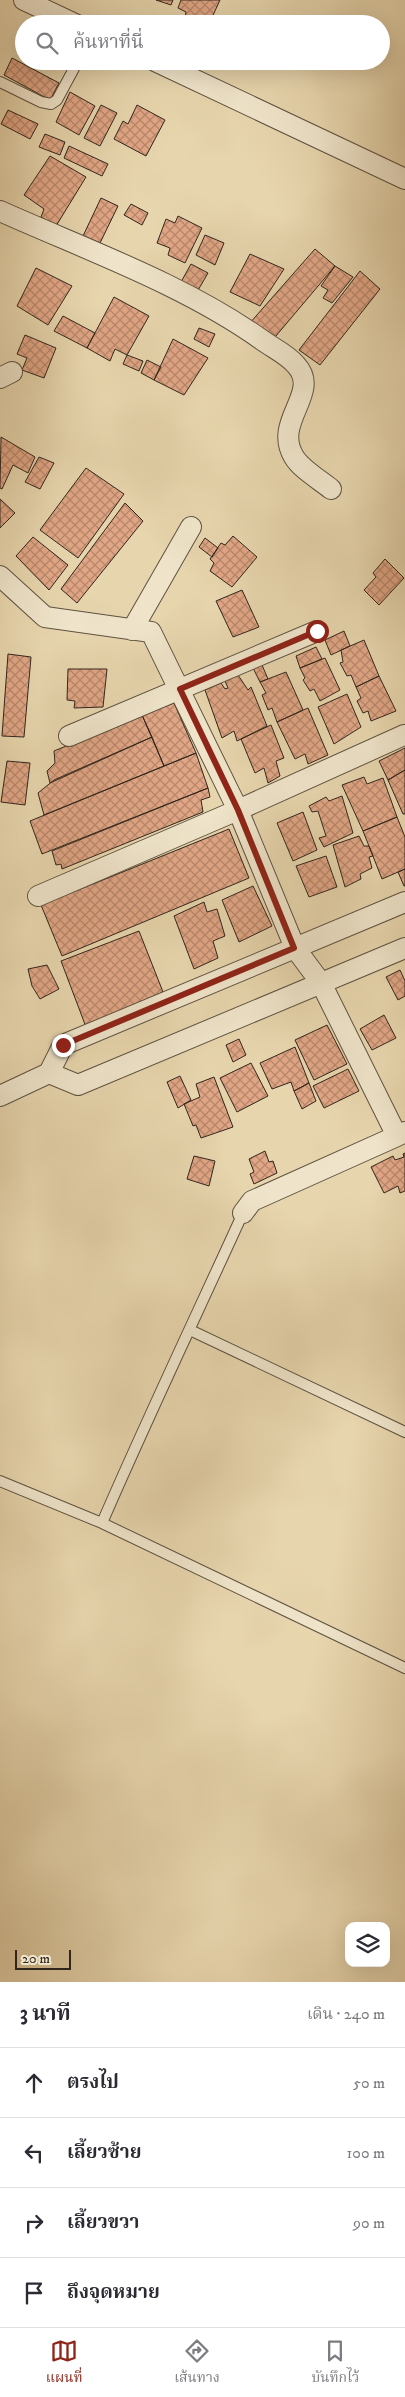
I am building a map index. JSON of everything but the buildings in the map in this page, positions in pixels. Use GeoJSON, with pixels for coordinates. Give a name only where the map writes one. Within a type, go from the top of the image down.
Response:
{"type":"FeatureCollection","features":[{"type":"Feature","properties":{"kind":"street"},"geometry":{"type":"LineString","coordinates":[[24,0],[56,15]]}},
{"type":"Feature","properties":{"kind":"street"},"geometry":{"type":"LineString","coordinates":[[173,70],[405,179]]}},
{"type":"Feature","properties":{"kind":"street"},"geometry":{"type":"LineString","coordinates":[[0,211],[158,281],[235,321],[296,364],[304,377],[303,391],[302,398],[289,424],[287,442],[294,458],[331,489]]}},
{"type":"Feature","properties":{"kind":"street"},"geometry":{"type":"LineString","coordinates":[[132,630],[191,527]]}},
{"type":"Feature","properties":{"kind":"street"},"geometry":{"type":"LineString","coordinates":[[0,576],[45,618],[151,632],[238,810],[294,948],[321,983],[401,1134],[252,1201],[243,1213]]}},
{"type":"Feature","properties":{"kind":"street"},"geometry":{"type":"LineString","coordinates":[[69,736],[317,631]]}},
{"type":"Feature","properties":{"kind":"street"},"geometry":{"type":"LineString","coordinates":[[38,896],[238,810],[404,735]]}},
{"type":"Feature","properties":{"kind":"street"},"geometry":{"type":"LineString","coordinates":[[0,1096],[49,1073],[63,1045],[405,902]]}},
{"type":"Feature","properties":{"kind":"street"},"geometry":{"type":"LineString","coordinates":[[49,1073],[78,1084],[405,948]]}},
{"type":"Feature","properties":{"kind":"lane"},"geometry":{"type":"LineString","coordinates":[[0,82],[41,102],[51,104],[57,100],[73,70]]}},
{"type":"Feature","properties":{"kind":"lane"},"geometry":{"type":"LineString","coordinates":[[102,1523],[144,1425],[243,1213]]}},
{"type":"Feature","properties":{"kind":"lane"},"geometry":{"type":"LineString","coordinates":[[190,1330],[405,1432]]}},
{"type":"Feature","properties":{"kind":"lane"},"geometry":{"type":"LineString","coordinates":[[0,1481],[102,1523],[405,1668]]}},
{"type":"Feature","properties":{"kind":"route"},"geometry":{"type":"LineString","coordinates":[[63,1045],[294,948],[238,810],[180,689],[317,631]]}}]}
